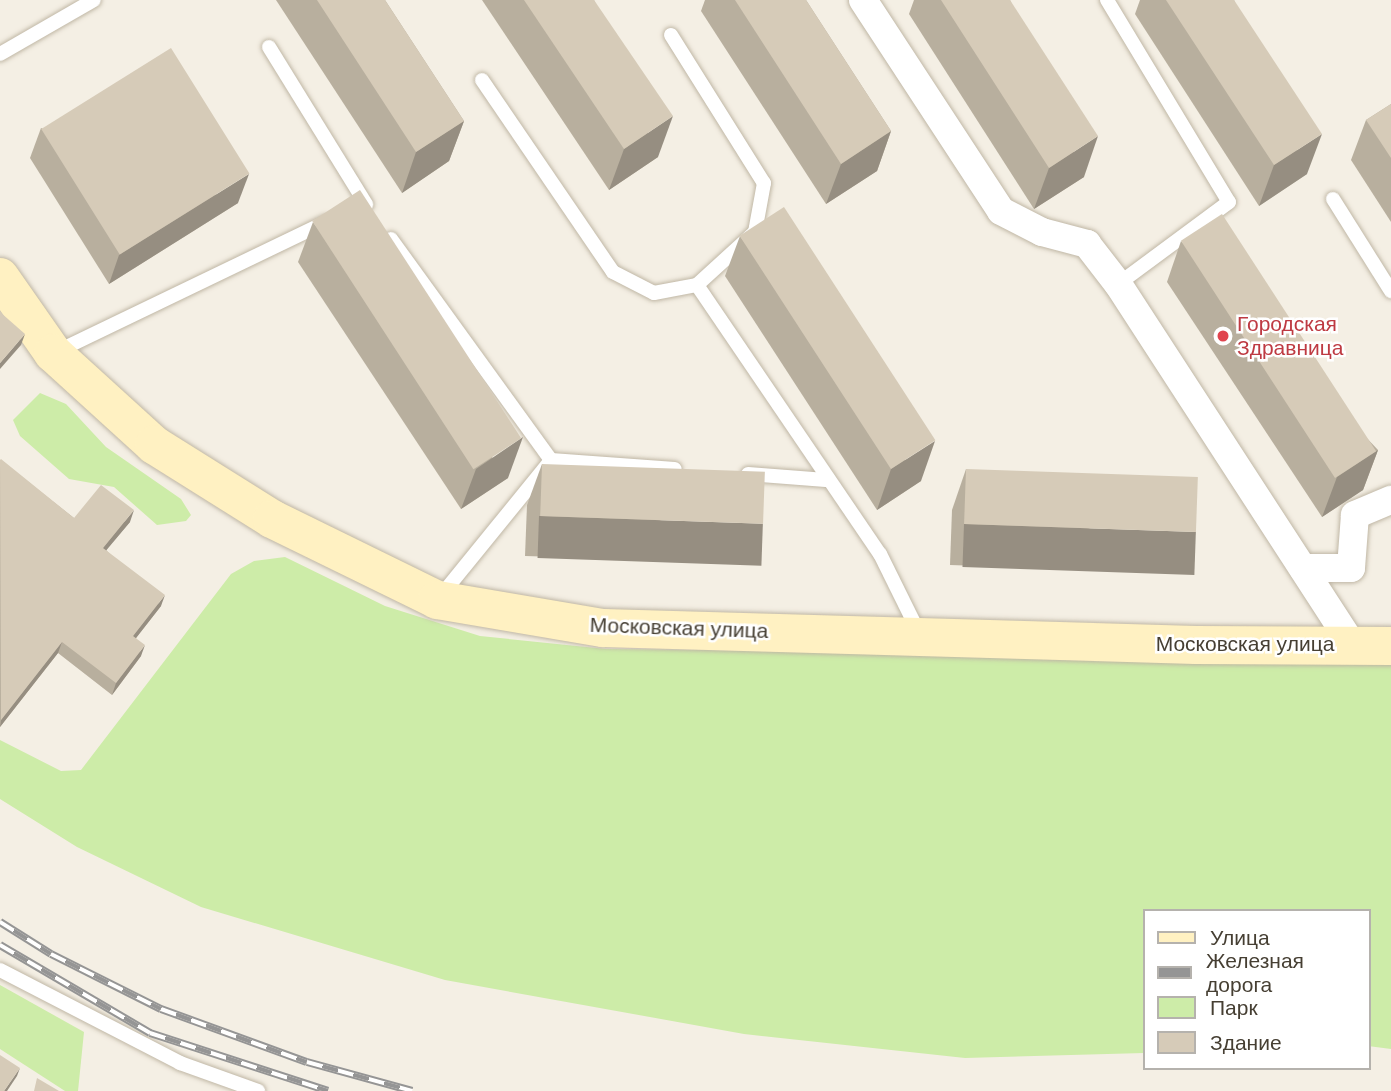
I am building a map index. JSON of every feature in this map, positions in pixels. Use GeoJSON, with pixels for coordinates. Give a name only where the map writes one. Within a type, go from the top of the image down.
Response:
{"type":"FeatureCollection","features":[{"type":"Feature","properties":{"kind":"street"},"geometry":{"type":"LineString","coordinates":[[863,0],[1001,211],[1042,232],[1087,243],[1118,284],[1352,645]]}},
{"type":"Feature","properties":{"kind":"street","name":"Московская улица"},"geometry":{"type":"LineString","coordinates":[[0,277],[53,353],[154,445],[272,519],[437,600],[603,628],[920,634],[1196,645],[1391,646]]}},
{"type":"Feature","properties":{"kind":"street"},"geometry":{"type":"LineString","coordinates":[[1303,568],[1351,568],[1354,515],[1391,500]]}},
{"type":"Feature","properties":{"kind":"lane"},"geometry":{"type":"LineString","coordinates":[[0,54],[94,0]]}},
{"type":"Feature","properties":{"kind":"lane"},"geometry":{"type":"LineString","coordinates":[[1107,0],[1229,202],[1118,284]]}},
{"type":"Feature","properties":{"kind":"lane"},"geometry":{"type":"LineString","coordinates":[[482,80],[613,272],[654,293],[697,285],[755,232],[764,183],[671,34]]}},
{"type":"Feature","properties":{"kind":"lane"},"geometry":{"type":"LineString","coordinates":[[269,47],[363,214],[551,460],[688,470]]}},
{"type":"Feature","properties":{"kind":"lane"},"geometry":{"type":"LineString","coordinates":[[1333,199],[1391,291]]}},
{"type":"Feature","properties":{"kind":"lane"},"geometry":{"type":"LineString","coordinates":[[53,353],[363,214]]}},
{"type":"Feature","properties":{"kind":"lane"},"geometry":{"type":"LineString","coordinates":[[697,285],[825,480],[880,554],[920,634]]}},
{"type":"Feature","properties":{"kind":"lane"},"geometry":{"type":"LineString","coordinates":[[437,600],[551,460]]}},
{"type":"Feature","properties":{"kind":"lane"},"geometry":{"type":"LineString","coordinates":[[729,473],[825,480]]}},
{"type":"Feature","properties":{"kind":"lane"},"geometry":{"type":"LineString","coordinates":[[0,970],[180,1063],[258,1091]]}},
{"type":"Feature","properties":{"kind":"green space"},"geometry":{"type":"Polygon","coordinates":[[[40,393],[66,404],[106,447],[181,499],[191,515],[186,521],[157,525],[114,487],[69,479],[20,436],[13,420],[40,393]]]}},
{"type":"Feature","properties":{"kind":"green space"},"geometry":{"type":"Polygon","coordinates":[[[285,557],[385,606],[480,636],[606,649],[931,652],[1391,664],[1391,1049],[1370,1046],[1370,909],[1142,909],[1142,1053],[965,1058],[744,1034],[445,980],[201,907],[77,847],[0,799],[0,740],[61,771],[81,770],[231,574],[254,561],[285,557]]]}},
{"type":"Feature","properties":{"kind":"green space"},"geometry":{"type":"Polygon","coordinates":[[[0,985],[84,1032],[78,1091],[65,1091],[0,1049],[0,985]]]}},
{"type":"Feature","properties":{"kind":"building"},"geometry":{"type":"Polygon","coordinates":[[[317,0],[385,0],[464,121],[416,152],[317,0]]]}},
{"type":"Feature","properties":{"kind":"building"},"geometry":{"type":"Polygon","coordinates":[[[524,0],[594,0],[673,116],[624,149],[524,0]]]}},
{"type":"Feature","properties":{"kind":"building"},"geometry":{"type":"Polygon","coordinates":[[[735,0],[806,0],[891,131],[841,164],[735,0]]]}},
{"type":"Feature","properties":{"kind":"building"},"geometry":{"type":"Polygon","coordinates":[[[941,0],[1010,0],[1098,136],[1049,168],[941,0]]]}},
{"type":"Feature","properties":{"kind":"building"},"geometry":{"type":"Polygon","coordinates":[[[1166,0],[1234,0],[1322,134],[1274,165],[1166,0]]]}},
{"type":"Feature","properties":{"kind":"building"},"geometry":{"type":"Polygon","coordinates":[[[171,48],[249,174],[120,255],[41,129],[171,48]]]}},
{"type":"Feature","properties":{"kind":"building"},"geometry":{"type":"Polygon","coordinates":[[[1391,104],[1391,158],[1366,120],[1391,104]]]}},
{"type":"Feature","properties":{"kind":"building"},"geometry":{"type":"Polygon","coordinates":[[[360,190],[521,438],[473,469],[312,221],[360,190]]]}},
{"type":"Feature","properties":{"kind":"building"},"geometry":{"type":"Polygon","coordinates":[[[784,207],[935,440],[891,469],[740,236],[784,207]]]}},
{"type":"Feature","properties":{"kind":"building"},"geometry":{"type":"Polygon","coordinates":[[[1222,214],[1376,451],[1335,478],[1181,241],[1222,214]]]}},
{"type":"Feature","properties":{"kind":"building"},"geometry":{"type":"Polygon","coordinates":[[[0,312],[25,334],[0,363],[0,312]]]}},
{"type":"Feature","properties":{"kind":"building"},"geometry":{"type":"Polygon","coordinates":[[[0,460],[74,518],[101,485],[134,510],[103,548],[165,595],[133,636],[145,645],[116,683],[62,642],[1,720],[0,460]]]}},
{"type":"Feature","properties":{"kind":"building"},"geometry":{"type":"Polygon","coordinates":[[[542,464],[765,472],[763,524],[540,516],[542,464]]]}},
{"type":"Feature","properties":{"kind":"building"},"geometry":{"type":"Polygon","coordinates":[[[966,469],[1198,477],[1196,532],[964,524],[966,469]]]}},
{"type":"Feature","properties":{"kind":"building"},"geometry":{"type":"Polygon","coordinates":[[[0,1055],[20,1068],[4,1091],[0,1091],[0,1055]]]}},
{"type":"Feature","properties":{"kind":"building"},"geometry":{"type":"Polygon","coordinates":[[[37,1078],[59,1091],[34,1091],[37,1078]]]}},
{"type":"Feature","properties":{"kind":"railway"},"geometry":{"type":"LineString","coordinates":[[0,922],[51,954],[161,1009],[307,1062],[412,1091]]}},
{"type":"Feature","properties":{"kind":"railway"},"geometry":{"type":"LineString","coordinates":[[0,945],[150,1033],[328,1091]]}},
{"type":"Feature","properties":{"kind":"place","name":"Городская Здравница"},"geometry":{"type":"Point","coordinates":[1223,336]}}]}
